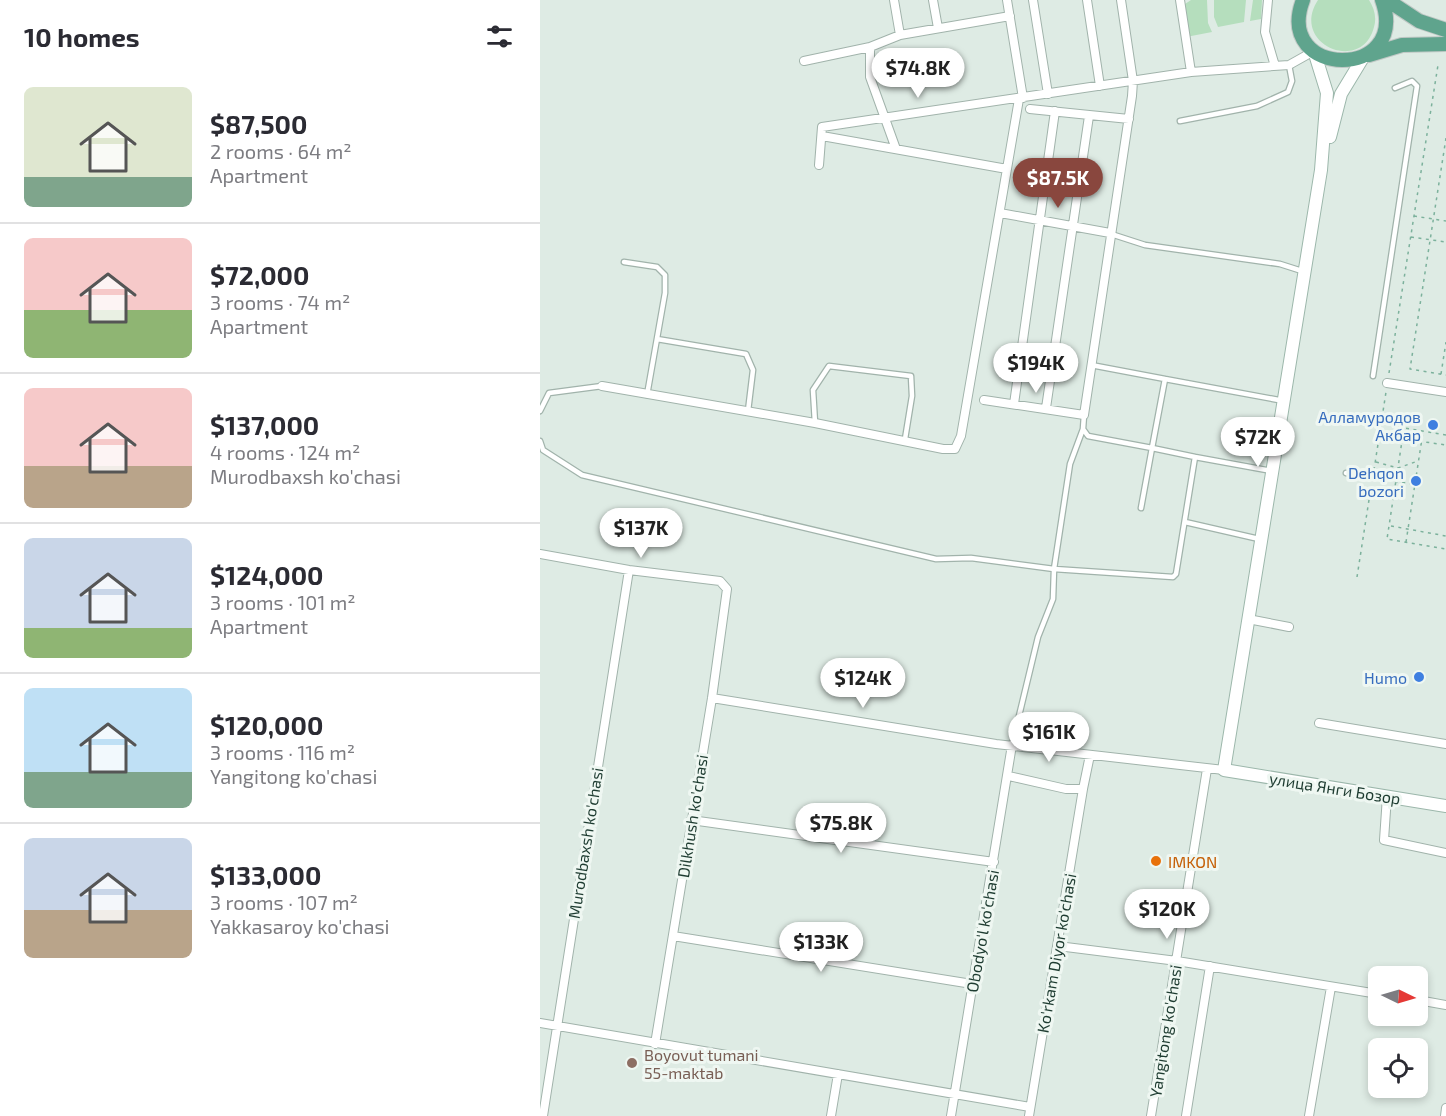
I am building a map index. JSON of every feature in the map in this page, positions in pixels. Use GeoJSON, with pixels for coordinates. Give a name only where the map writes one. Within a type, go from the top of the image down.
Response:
{"type":"FeatureCollection","features":[{"type":"Feature","properties":{"kind":"main road"},"geometry":{"type":"LineString","coordinates":[[1303,0],[1300,24],[1304,39],[1314,51],[1334,61],[1350,61],[1402,45],[1446,44]]}},
{"type":"Feature","properties":{"kind":"main road"},"geometry":{"type":"LineString","coordinates":[[1364,56],[1376,46],[1384,32],[1386,16],[1382,0]]}},
{"type":"Feature","properties":{"kind":"main road"},"geometry":{"type":"LineString","coordinates":[[1387,0],[1419,21],[1446,30]]}},
{"type":"Feature","properties":{"kind":"street"},"geometry":{"type":"LineString","coordinates":[[894,0],[900,35]]}},
{"type":"Feature","properties":{"kind":"street"},"geometry":{"type":"LineString","coordinates":[[933,0],[938,28]]}},
{"type":"Feature","properties":{"kind":"street"},"geometry":{"type":"LineString","coordinates":[[602,386],[905,439],[943,449],[955,449],[961,436],[1021,98],[1007,0]]}},
{"type":"Feature","properties":{"kind":"street"},"geometry":{"type":"LineString","coordinates":[[1033,0],[1048,94]]}},
{"type":"Feature","properties":{"kind":"street"},"geometry":{"type":"LineString","coordinates":[[1087,0],[1100,86]]}},
{"type":"Feature","properties":{"kind":"street"},"geometry":{"type":"LineString","coordinates":[[984,400],[1084,415],[1133,81],[1121,0]]}},
{"type":"Feature","properties":{"kind":"street"},"geometry":{"type":"LineString","coordinates":[[1180,0],[1191,72]]}},
{"type":"Feature","properties":{"kind":"street"},"geometry":{"type":"LineString","coordinates":[[1268,0],[1265,32],[1275,66]]}},
{"type":"Feature","properties":{"kind":"street"},"geometry":{"type":"LineString","coordinates":[[804,61],[870,47],[900,35],[1010,16]]}},
{"type":"Feature","properties":{"kind":"street"},"geometry":{"type":"LineString","coordinates":[[870,47],[870,77],[896,148]]}},
{"type":"Feature","properties":{"kind":"street"},"geometry":{"type":"LineString","coordinates":[[712,698],[1012,745],[1224,770],[1321,171],[1327,93],[1314,51],[1288,65],[1191,72],[822,127],[819,165]]}},
{"type":"Feature","properties":{"kind":"street"},"geometry":{"type":"LineString","coordinates":[[1321,171],[1341,94],[1364,56]]}},
{"type":"Feature","properties":{"kind":"street"},"geometry":{"type":"LineString","coordinates":[[1030,109],[1129,119]]}},
{"type":"Feature","properties":{"kind":"street"},"geometry":{"type":"LineString","coordinates":[[1014,404],[1055,111]]}},
{"type":"Feature","properties":{"kind":"street"},"geometry":{"type":"LineString","coordinates":[[1046,408],[1089,116]]}},
{"type":"Feature","properties":{"kind":"street"},"geometry":{"type":"LineString","coordinates":[[822,136],[1007,168]]}},
{"type":"Feature","properties":{"kind":"street"},"geometry":{"type":"LineString","coordinates":[[1000,213],[1110,233]]}},
{"type":"Feature","properties":{"kind":"street"},"geometry":{"type":"LineString","coordinates":[[1387,383],[1446,392]]}},
{"type":"Feature","properties":{"kind":"street"},"geometry":{"type":"LineString","coordinates":[[540,554],[629,570]]}},
{"type":"Feature","properties":{"kind":"street","name":"Dilkhush ko'chasi"},"geometry":{"type":"LineString","coordinates":[[629,570],[720,582],[727,589],[712,698],[655,1044]]}},
{"type":"Feature","properties":{"kind":"street","name":"Murodbaxsh ko'chasi"},"geometry":{"type":"LineString","coordinates":[[543,1116],[629,570]]}},
{"type":"Feature","properties":{"kind":"street"},"geometry":{"type":"LineString","coordinates":[[1248,619],[1289,627]]}},
{"type":"Feature","properties":{"kind":"street"},"geometry":{"type":"LineString","coordinates":[[1319,723],[1446,744]]}},
{"type":"Feature","properties":{"kind":"street","name":"Obodyo'l ko'chasi"},"geometry":{"type":"LineString","coordinates":[[951,1116],[1009,776],[1012,745]]}},
{"type":"Feature","properties":{"kind":"street","name":"Ko'rkam Diyor ko'chasi"},"geometry":{"type":"LineString","coordinates":[[1029,1112],[1090,755]]}},
{"type":"Feature","properties":{"kind":"street","name":"Yangitong ko'chasi"},"geometry":{"type":"LineString","coordinates":[[1151,1116],[1207,769]]}},
{"type":"Feature","properties":{"kind":"street","name":"улица Янги Бозор"},"geometry":{"type":"LineString","coordinates":[[1224,770],[1446,806]]}},
{"type":"Feature","properties":{"kind":"street"},"geometry":{"type":"LineString","coordinates":[[1009,776],[1066,789],[1083,789]]}},
{"type":"Feature","properties":{"kind":"street"},"geometry":{"type":"LineString","coordinates":[[1387,796],[1383,840],[1446,853]]}},
{"type":"Feature","properties":{"kind":"street"},"geometry":{"type":"LineString","coordinates":[[691,820],[994,862]]}},
{"type":"Feature","properties":{"kind":"street"},"geometry":{"type":"LineString","coordinates":[[673,936],[972,984]]}},
{"type":"Feature","properties":{"kind":"street"},"geometry":{"type":"LineString","coordinates":[[1058,946],[1177,961],[1368,993]]}},
{"type":"Feature","properties":{"kind":"street","name":"Yangitong ko'chasi"},"geometry":{"type":"LineString","coordinates":[[1186,1116],[1210,966]]}},
{"type":"Feature","properties":{"kind":"street"},"geometry":{"type":"LineString","coordinates":[[1309,1116],[1330,987]]}},
{"type":"Feature","properties":{"kind":"street"},"geometry":{"type":"LineString","coordinates":[[1428,1002],[1446,1005]]}},
{"type":"Feature","properties":{"kind":"street"},"geometry":{"type":"LineString","coordinates":[[540,1023],[954,1094],[1029,1112]]}},
{"type":"Feature","properties":{"kind":"street"},"geometry":{"type":"LineString","coordinates":[[831,1116],[838,1074]]}},
{"type":"Feature","properties":{"kind":"street"},"geometry":{"type":"LineString","coordinates":[[1445,1116],[1446,1108]]}},
{"type":"Feature","properties":{"kind":"lane"},"geometry":{"type":"LineString","coordinates":[[1180,121],[1257,106],[1288,92],[1292,81],[1288,65]]}},
{"type":"Feature","properties":{"kind":"lane"},"geometry":{"type":"LineString","coordinates":[[1372,376],[1417,86],[1412,81],[1395,88]]}},
{"type":"Feature","properties":{"kind":"lane"},"geometry":{"type":"LineString","coordinates":[[1110,233],[1145,245],[1280,264],[1305,272]]}},
{"type":"Feature","properties":{"kind":"lane"},"geometry":{"type":"LineString","coordinates":[[624,262],[657,267],[665,275],[665,293],[647,395]]}},
{"type":"Feature","properties":{"kind":"lane"},"geometry":{"type":"LineString","coordinates":[[657,339],[746,354],[753,370],[747,413]]}},
{"type":"Feature","properties":{"kind":"lane"},"geometry":{"type":"LineString","coordinates":[[1091,365],[1284,401]]}},
{"type":"Feature","properties":{"kind":"lane"},"geometry":{"type":"LineString","coordinates":[[815,423],[813,390],[829,366],[911,376],[912,396],[905,439]]}},
{"type":"Feature","properties":{"kind":"lane"},"geometry":{"type":"LineString","coordinates":[[1141,508],[1165,379]]}},
{"type":"Feature","properties":{"kind":"lane"},"geometry":{"type":"LineString","coordinates":[[540,411],[549,393],[602,386]]}},
{"type":"Feature","properties":{"kind":"lane"},"geometry":{"type":"LineString","coordinates":[[1012,745],[1038,637],[1053,599],[1054,554],[1071,464],[1083,429],[1084,415]]}},
{"type":"Feature","properties":{"kind":"lane"},"geometry":{"type":"LineString","coordinates":[[1083,429],[1088,436],[1272,471]]}},
{"type":"Feature","properties":{"kind":"lane"},"geometry":{"type":"LineString","coordinates":[[540,441],[543,450],[582,475],[936,559],[971,558],[1054,569],[1173,577],[1176,574],[1195,456]]}},
{"type":"Feature","properties":{"kind":"lane"},"geometry":{"type":"LineString","coordinates":[[1346,473],[1373,478]]}},
{"type":"Feature","properties":{"kind":"lane"},"geometry":{"type":"LineString","coordinates":[[1185,522],[1262,539]]}},
{"type":"Feature","properties":{"kind":"path"},"geometry":{"type":"LineString","coordinates":[[1357,577],[1438,65]]}},
{"type":"Feature","properties":{"kind":"path"},"geometry":{"type":"LineString","coordinates":[[1446,138],[1410,369],[1446,375]]}},
{"type":"Feature","properties":{"kind":"path"},"geometry":{"type":"LineString","coordinates":[[1414,216],[1446,221]]}},
{"type":"Feature","properties":{"kind":"path"},"geometry":{"type":"LineString","coordinates":[[1411,237],[1446,242]]}},
{"type":"Feature","properties":{"kind":"path"},"geometry":{"type":"LineString","coordinates":[[1441,374],[1446,342]]}},
{"type":"Feature","properties":{"kind":"path"},"geometry":{"type":"LineString","coordinates":[[1446,435],[1404,428],[1387,539],[1446,549]]}},
{"type":"Feature","properties":{"kind":"path"},"geometry":{"type":"LineString","coordinates":[[1406,542],[1423,431]]}},
{"type":"Feature","properties":{"kind":"path"},"geometry":{"type":"LineString","coordinates":[[1403,438],[1446,445]]}},
{"type":"Feature","properties":{"kind":"path"},"geometry":{"type":"LineString","coordinates":[[1375,462],[1398,468],[1418,461]]}},
{"type":"Feature","properties":{"kind":"path"},"geometry":{"type":"LineString","coordinates":[[1373,478],[1415,484]]}},
{"type":"Feature","properties":{"kind":"path"},"geometry":{"type":"LineString","coordinates":[[1370,493],[1394,494]]}},
{"type":"Feature","properties":{"kind":"path"},"geometry":{"type":"LineString","coordinates":[[1389,526],[1446,536]]}},
{"type":"Feature","properties":{"kind":"green space"},"geometry":{"type":"Polygon","coordinates":[[[1191,0],[1207,0],[1208,23],[1212,32],[1186,37],[1182,6],[1191,0]]]}},
{"type":"Feature","properties":{"kind":"green space"},"geometry":{"type":"Polygon","coordinates":[[[1214,0],[1246,0],[1244,22],[1218,27],[1214,17],[1214,0]]]}},
{"type":"Feature","properties":{"kind":"green space"},"geometry":{"type":"Polygon","coordinates":[[[1253,0],[1262,0],[1261,19],[1250,21],[1253,0]]]}},
{"type":"Feature","properties":{"kind":"green space"},"geometry":{"type":"Polygon","coordinates":[[[1318,0],[1369,0],[1374,9],[1375,20],[1367,41],[1356,49],[1343,51],[1331,48],[1320,41],[1313,30],[1312,16],[1318,0]]]}},
{"type":"Feature","properties":{"kind":"place","name":"Алламуродов Акбар"},"geometry":{"type":"Point","coordinates":[1433,425]}},
{"type":"Feature","properties":{"kind":"place","name":"Dehqon bozori"},"geometry":{"type":"Point","coordinates":[1416,481]}},
{"type":"Feature","properties":{"kind":"place","name":"Humo"},"geometry":{"type":"Point","coordinates":[1419,677]}},
{"type":"Feature","properties":{"kind":"place","name":"IMKON"},"geometry":{"type":"Point","coordinates":[1156,861]}},
{"type":"Feature","properties":{"kind":"place","name":"Boyovut tumani 55-maktab"},"geometry":{"type":"Point","coordinates":[632,1063]}}]}
